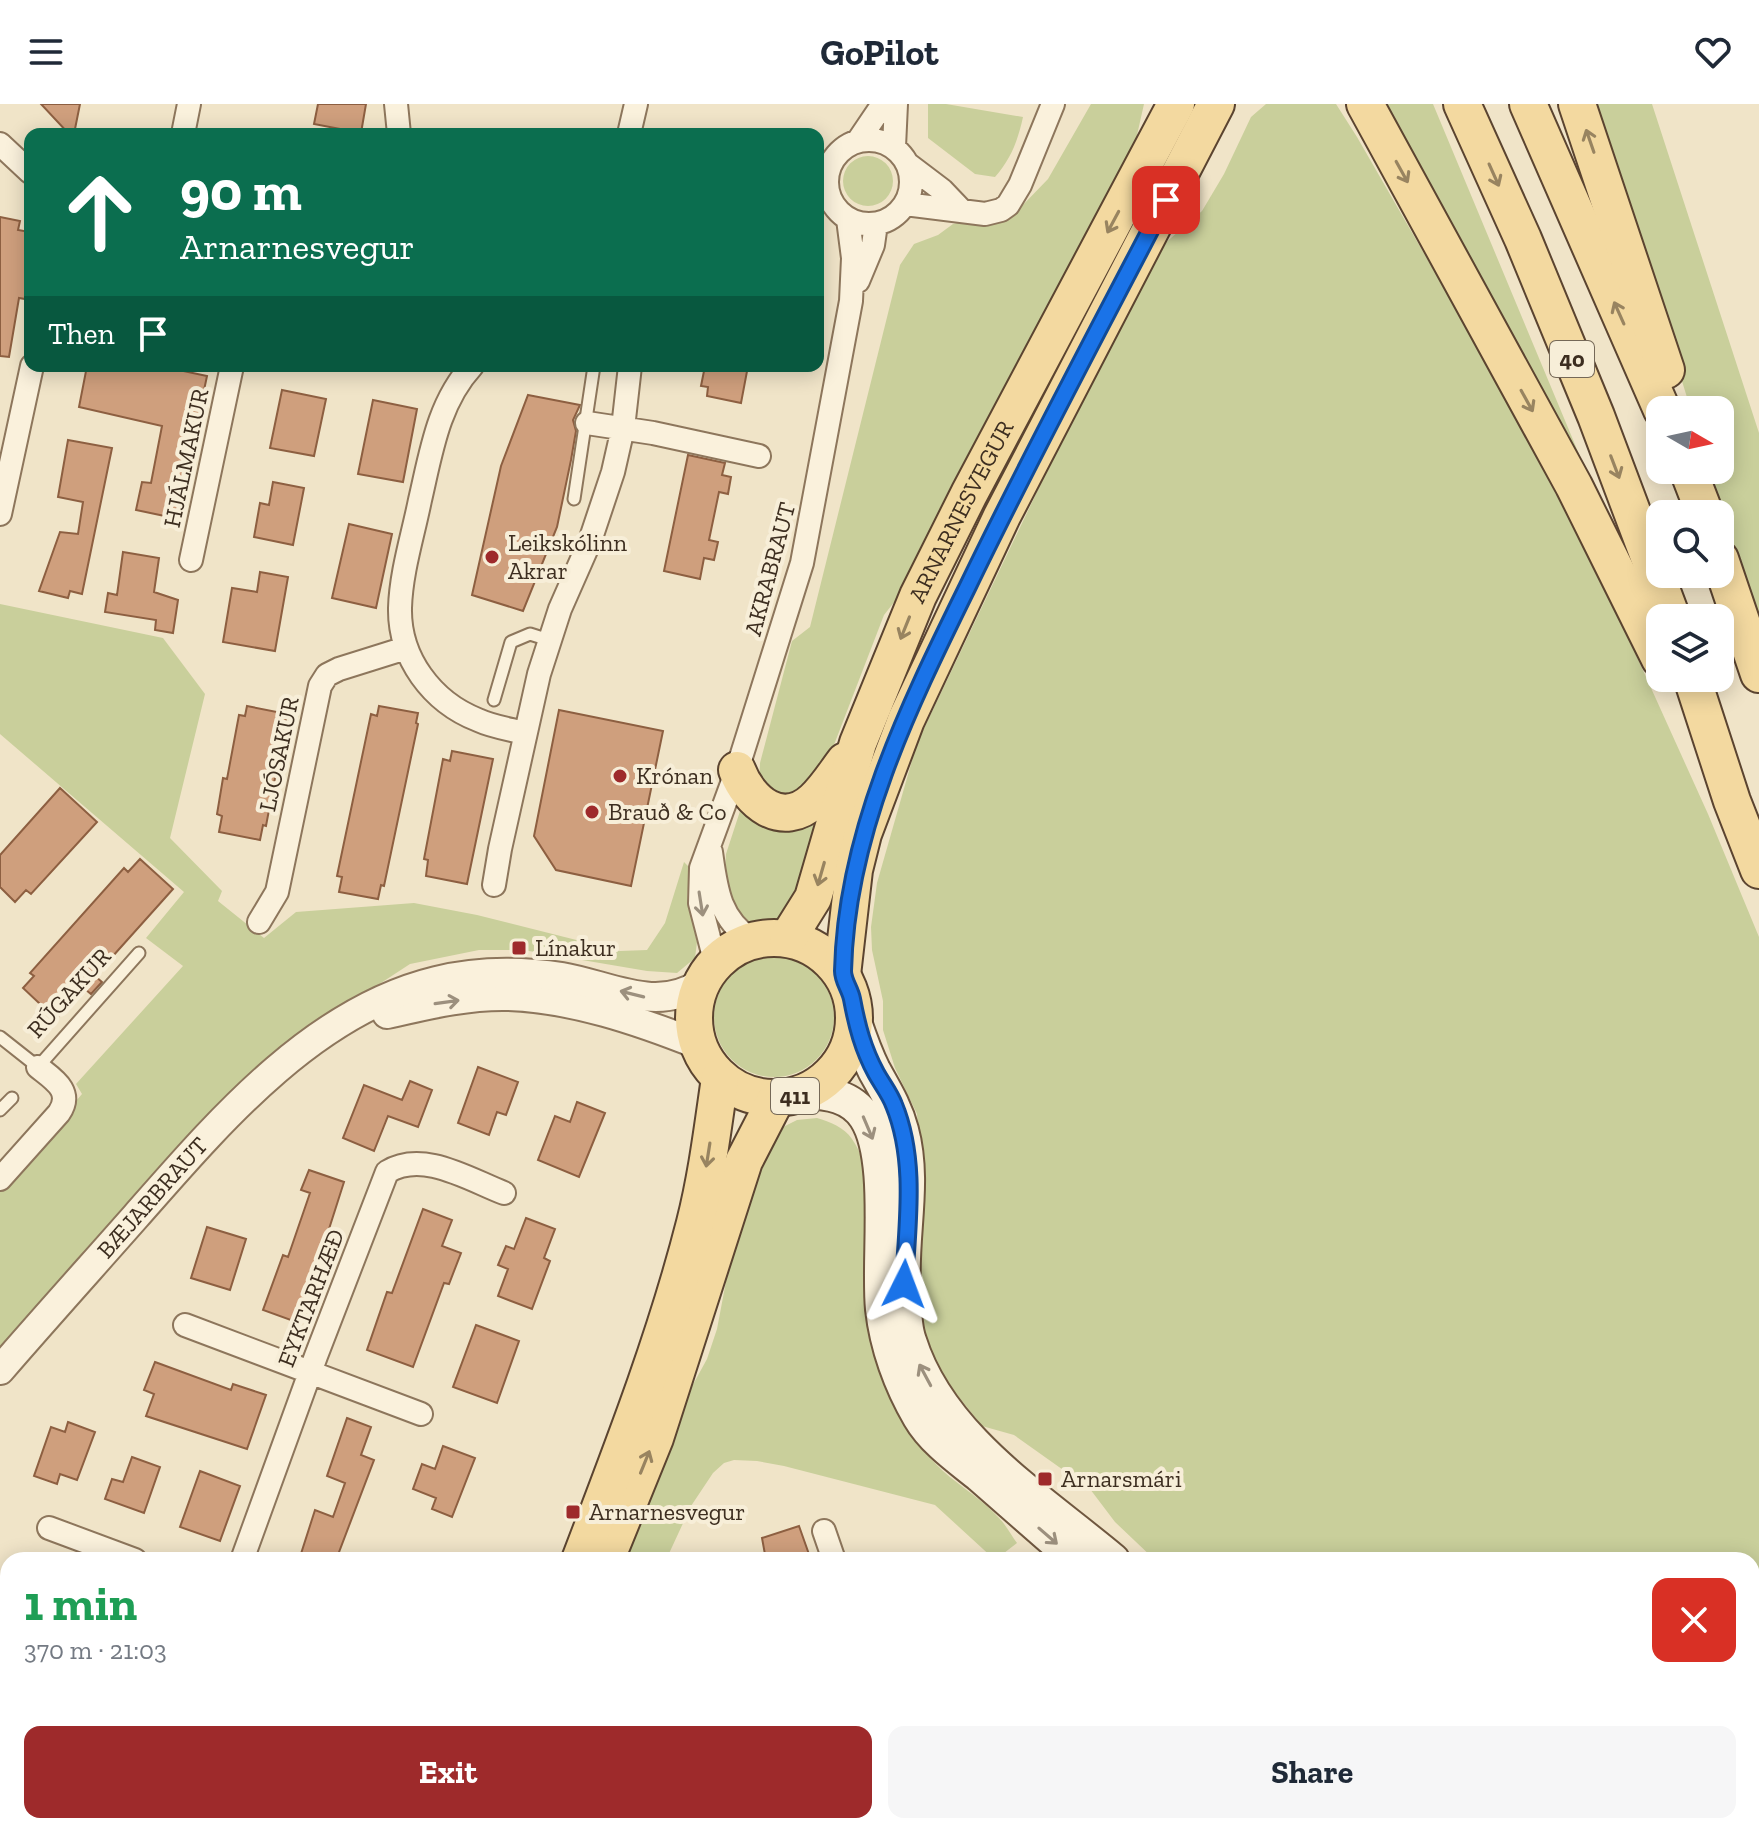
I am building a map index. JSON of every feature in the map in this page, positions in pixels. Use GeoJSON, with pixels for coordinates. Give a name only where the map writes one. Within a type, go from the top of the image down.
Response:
{"type":"FeatureCollection","features":[{"type":"Feature","properties":{"kind":"main road","name":"ARNARNESVEGUR"},"geometry":{"type":"LineString","coordinates":[[788,938],[804,917],[813,898],[858,743],[918,596],[1176,104]]}},
{"type":"Feature","properties":{"kind":"main road","name":"ARNARNESVEGUR"},"geometry":{"type":"LineString","coordinates":[[842,975],[854,870],[860,846],[874,800],[906,720],[1002,516],[1208,118],[1228,104]]}},
{"type":"Feature","properties":{"kind":"main road"},"geometry":{"type":"LineString","coordinates":[[1365,104],[1574,486],[1646,631]]}},
{"type":"Feature","properties":{"kind":"main road","name":"40"},"geometry":{"type":"LineString","coordinates":[[1462,104],[1523,239],[1596,416],[1667,604]]}},
{"type":"Feature","properties":{"kind":"main road","name":"40"},"geometry":{"type":"LineString","coordinates":[[1528,104],[1656,396]]}},
{"type":"Feature","properties":{"kind":"main road"},"geometry":{"type":"LineString","coordinates":[[1577,104],[1674,396]]}},
{"type":"Feature","properties":{"kind":"main road"},"geometry":{"type":"LineString","coordinates":[[1730,588],[1759,674]]}},
{"type":"Feature","properties":{"kind":"main road"},"geometry":{"type":"LineString","coordinates":[[1676,692],[1732,801]]}},
{"type":"Feature","properties":{"kind":"main road"},"geometry":{"type":"LineString","coordinates":[[1697,692],[1732,801],[1759,870]]}},
{"type":"Feature","properties":{"kind":"main road"},"geometry":{"type":"LineString","coordinates":[[737,770],[742,784],[756,801],[777,812],[791,812],[812,803],[858,743]]}},
{"type":"Feature","properties":{"kind":"main road","name":"ARNARNESVEGUR"},"geometry":{"type":"LineString","coordinates":[[608,1552],[655,1438],[744,1161],[791,1095],[825,1080],[841,1063],[851,1042],[854,1019],[852,996],[842,975],[828,958],[809,945],[788,938],[752,940],[730,950],[706,974]]}},
{"type":"Feature","properties":{"kind":"main road","name":"411"},"geometry":{"type":"LineString","coordinates":[[706,974],[694,1003],[693,1024],[703,1057],[720,1078],[746,1094],[791,1095]]}},
{"type":"Feature","properties":{"kind":"main road"},"geometry":{"type":"LineString","coordinates":[[854,1019],[875,1071],[894,1103],[903,1131],[909,1168],[904,1284],[908,1338],[921,1370],[941,1404],[969,1439],[1103,1552]]}},
{"type":"Feature","properties":{"kind":"main road"},"geometry":{"type":"LineString","coordinates":[[583,1552],[645,1381],[692,1235],[708,1160],[720,1078]]}},
{"type":"Feature","properties":{"kind":"main road"},"geometry":{"type":"LineString","coordinates":[[791,1095],[831,1093],[846,1100],[865,1116],[874,1142],[881,1182],[879,1249],[882,1311],[893,1362],[920,1420],[944,1446],[1067,1552]]}},
{"type":"Feature","properties":{"kind":"street"},"geometry":{"type":"LineString","coordinates":[[184,128],[189,104]]}},
{"type":"Feature","properties":{"kind":"street"},"geometry":{"type":"LineString","coordinates":[[396,104],[398,128]]}},
{"type":"Feature","properties":{"kind":"street"},"geometry":{"type":"LineString","coordinates":[[630,128],[636,104]]}},
{"type":"Feature","properties":{"kind":"street"},"geometry":{"type":"LineString","coordinates":[[883,104],[838,149],[827,175],[824,196],[848,219],[862,224],[888,220],[905,204],[910,192],[912,178],[909,165]]}},
{"type":"Feature","properties":{"kind":"street"},"geometry":{"type":"LineString","coordinates":[[894,147],[896,104]]}},
{"type":"Feature","properties":{"kind":"street"},"geometry":{"type":"LineString","coordinates":[[905,204],[994,213],[1008,205],[1026,172],[1053,104]]}},
{"type":"Feature","properties":{"kind":"street"},"geometry":{"type":"LineString","coordinates":[[838,149],[883,141],[894,147],[909,165],[942,190],[962,211]]}},
{"type":"Feature","properties":{"kind":"street"},"geometry":{"type":"LineString","coordinates":[[0,144],[24,166]]}},
{"type":"Feature","properties":{"kind":"street","name":"AKRABRAUT"},"geometry":{"type":"LineString","coordinates":[[706,974],[713,953],[700,903],[701,868],[737,770],[802,563],[851,301],[853,258],[848,219]]}},
{"type":"Feature","properties":{"kind":"street","name":"AKRABRAUT"},"geometry":{"type":"LineString","coordinates":[[851,301],[873,245],[876,224]]}},
{"type":"Feature","properties":{"kind":"street"},"geometry":{"type":"LineString","coordinates":[[0,514],[31,372]]}},
{"type":"Feature","properties":{"kind":"street","name":"HJÁLMAKUR"},"geometry":{"type":"LineString","coordinates":[[191,560],[231,372]]}},
{"type":"Feature","properties":{"kind":"street"},"geometry":{"type":"LineString","coordinates":[[468,372],[446,407],[432,446],[403,579],[400,610],[406,648],[425,681],[450,704],[478,721],[525,733]]}},
{"type":"Feature","properties":{"kind":"street"},"geometry":{"type":"LineString","coordinates":[[494,885],[525,733],[549,640],[602,506],[623,428],[629,372]]}},
{"type":"Feature","properties":{"kind":"street"},"geometry":{"type":"LineString","coordinates":[[587,423],[759,456]]}},
{"type":"Feature","properties":{"kind":"street","name":"LJÓSAKUR"},"geometry":{"type":"LineString","coordinates":[[259,922],[277,892],[320,686],[327,675],[339,669],[406,648]]}},
{"type":"Feature","properties":{"kind":"street","name":"AKRABRAUT"},"geometry":{"type":"LineString","coordinates":[[710,842],[720,906],[731,922],[752,940]]}},
{"type":"Feature","properties":{"kind":"street","name":"BÆJARBRAUT"},"geometry":{"type":"LineString","coordinates":[[0,1370],[209,1134],[262,1083],[318,1037],[377,1001],[437,980],[506,972],[572,979],[652,998],[687,993],[706,974]]}},
{"type":"Feature","properties":{"kind":"street","name":"BÆJARBRAUT"},"geometry":{"type":"LineString","coordinates":[[318,1037],[378,1016],[420,1006],[485,996],[509,996],[563,1004],[607,1015],[697,1044]]}},
{"type":"Feature","properties":{"kind":"street","name":"RÚGAKUR"},"geometry":{"type":"LineString","coordinates":[[0,1179],[59,1113],[65,1102],[59,1084],[38,1067]]}},
{"type":"Feature","properties":{"kind":"street","name":"EYKTARHÆÐ"},"geometry":{"type":"LineString","coordinates":[[245,1552],[309,1373],[387,1172],[411,1162],[427,1164],[504,1193]]}},
{"type":"Feature","properties":{"kind":"street"},"geometry":{"type":"LineString","coordinates":[[185,1325],[421,1414]]}},
{"type":"Feature","properties":{"kind":"street"},"geometry":{"type":"LineString","coordinates":[[49,1528],[114,1552]]}},
{"type":"Feature","properties":{"kind":"street"},"geometry":{"type":"LineString","coordinates":[[824,1531],[831,1552]]}},
{"type":"Feature","properties":{"kind":"lane"},"geometry":{"type":"LineString","coordinates":[[574,499],[593,372]]}},
{"type":"Feature","properties":{"kind":"lane"},"geometry":{"type":"LineString","coordinates":[[494,700],[511,642],[530,634],[549,640]]}},
{"type":"Feature","properties":{"kind":"lane","name":"RÚGAKUR"},"geometry":{"type":"LineString","coordinates":[[0,1037],[38,1067],[139,953]]}},
{"type":"Feature","properties":{"kind":"lane"},"geometry":{"type":"LineString","coordinates":[[0,1110],[12,1098]]}},
{"type":"Feature","properties":{"kind":"green space"},"geometry":{"type":"Polygon","coordinates":[[[928,104],[946,104],[1023,117],[1013,149],[995,177],[975,174],[928,138],[928,104]]]}},
{"type":"Feature","properties":{"kind":"green space"},"geometry":{"type":"Polygon","coordinates":[[[1091,104],[1144,104],[1135,144],[906,587],[884,615],[822,776],[791,803],[759,782],[760,763],[792,641],[810,627],[900,265],[914,244],[938,235],[953,224],[1019,209],[1048,179],[1091,104]]]}},
{"type":"Feature","properties":{"kind":"green space"},"geometry":{"type":"Polygon","coordinates":[[[1266,104],[1336,104],[1566,500],[1646,677],[1646,692],[1653,692],[1759,937],[1759,1552],[1147,1552],[1115,1522],[1090,1489],[1014,1435],[982,1426],[930,1361],[913,1308],[920,1162],[917,1114],[895,1068],[883,1030],[883,1001],[872,950],[871,927],[877,883],[917,743],[1121,316],[1156,251],[1202,211],[1224,174],[1251,117],[1266,104]]]}},
{"type":"Feature","properties":{"kind":"green space"},"geometry":{"type":"Polygon","coordinates":[[[1382,104],[1433,104],[1604,514],[1382,104]]]}},
{"type":"Feature","properties":{"kind":"green space"},"geometry":{"type":"Polygon","coordinates":[[[1595,104],[1652,104],[1759,433],[1759,625],[1734,546],[1734,500],[1719,500],[1714,484],[1734,484],[1734,396],[1687,396],[1595,104]]]}},
{"type":"Feature","properties":{"kind":"green space"},"geometry":{"type":"Polygon","coordinates":[[[868,156],[886,163],[893,181],[886,199],[868,206],[850,199],[843,181],[850,163],[868,156]]]}},
{"type":"Feature","properties":{"kind":"green space"},"geometry":{"type":"Polygon","coordinates":[[[0,604],[163,638],[205,694],[170,838],[222,891],[218,901],[264,938],[296,912],[414,903],[477,915],[620,951],[647,950],[665,923],[684,862],[690,868],[687,899],[697,942],[695,958],[677,973],[647,971],[523,950],[479,950],[410,964],[312,1028],[0,1357],[0,1191],[82,1094],[76,1084],[183,966],[146,938],[184,892],[0,734],[0,604]]]}},
{"type":"Feature","properties":{"kind":"green space"},"geometry":{"type":"Polygon","coordinates":[[[742,805],[813,820],[818,827],[796,899],[786,915],[771,923],[744,921],[724,889],[726,854],[742,805]]]}},
{"type":"Feature","properties":{"kind":"green space"},"geometry":{"type":"Polygon","coordinates":[[[774,957],[797,962],[816,975],[829,994],[834,1017],[829,1040],[816,1059],[797,1072],[774,1077],[751,1072],[732,1059],[719,1040],[714,1017],[719,994],[732,975],[751,962],[774,957]]]}},
{"type":"Feature","properties":{"kind":"green space"},"geometry":{"type":"Polygon","coordinates":[[[817,1118],[832,1123],[852,1139],[862,1159],[868,1184],[871,1327],[878,1367],[891,1400],[919,1445],[943,1471],[993,1511],[1004,1524],[1017,1543],[1005,1552],[986,1552],[935,1505],[784,1466],[734,1460],[724,1463],[713,1473],[691,1506],[670,1552],[616,1552],[673,1421],[707,1359],[717,1329],[728,1271],[764,1152],[774,1134],[797,1120],[817,1118]]]}},
{"type":"Feature","properties":{"kind":"building"},"geometry":{"type":"Polygon","coordinates":[[[41,104],[80,104],[75,128],[63,128],[41,104]]]}},
{"type":"Feature","properties":{"kind":"building"},"geometry":{"type":"Polygon","coordinates":[[[318,104],[366,104],[362,128],[314,124],[318,104]]]}},
{"type":"Feature","properties":{"kind":"building"},"geometry":{"type":"Polygon","coordinates":[[[0,217],[20,221],[18,230],[24,231],[24,299],[19,298],[9,357],[0,356],[0,217]]]}},
{"type":"Feature","properties":{"kind":"building"},"geometry":{"type":"Polygon","coordinates":[[[86,372],[188,372],[207,376],[203,395],[207,396],[179,519],[136,510],[142,482],[151,483],[162,426],[79,407],[86,372]]]}},
{"type":"Feature","properties":{"kind":"building"},"geometry":{"type":"Polygon","coordinates":[[[704,372],[747,372],[741,403],[707,396],[708,387],[701,386],[704,372]]]}},
{"type":"Feature","properties":{"kind":"building"},"geometry":{"type":"Polygon","coordinates":[[[282,390],[326,399],[314,456],[270,448],[282,390]]]}},
{"type":"Feature","properties":{"kind":"building"},"geometry":{"type":"Polygon","coordinates":[[[528,395],[580,405],[573,420],[576,431],[557,527],[523,611],[472,595],[501,466],[528,395]]]}},
{"type":"Feature","properties":{"kind":"building"},"geometry":{"type":"Polygon","coordinates":[[[373,400],[417,409],[403,482],[358,474],[373,400]]]}},
{"type":"Feature","properties":{"kind":"building"},"geometry":{"type":"Polygon","coordinates":[[[68,440],[112,448],[82,594],[70,591],[68,598],[39,591],[60,532],[78,534],[83,502],[58,497],[68,440]]]}},
{"type":"Feature","properties":{"kind":"building"},"geometry":{"type":"Polygon","coordinates":[[[688,455],[725,463],[722,475],[731,477],[728,494],[719,492],[709,540],[718,542],[714,560],[704,558],[700,579],[664,571],[688,455]]]}},
{"type":"Feature","properties":{"kind":"building"},"geometry":{"type":"Polygon","coordinates":[[[273,482],[304,488],[293,545],[254,537],[260,503],[269,505],[273,482]]]}},
{"type":"Feature","properties":{"kind":"building"},"geometry":{"type":"Polygon","coordinates":[[[349,524],[392,534],[376,608],[332,598],[349,524]]]}},
{"type":"Feature","properties":{"kind":"building"},"geometry":{"type":"Polygon","coordinates":[[[123,552],[159,558],[154,592],[178,600],[173,633],[155,630],[156,620],[105,612],[108,593],[117,595],[123,552]]]}},
{"type":"Feature","properties":{"kind":"building"},"geometry":{"type":"Polygon","coordinates":[[[260,572],[288,577],[275,651],[223,642],[232,588],[257,592],[260,572]]]}},
{"type":"Feature","properties":{"kind":"building"},"geometry":{"type":"Polygon","coordinates":[[[247,706],[287,714],[266,826],[263,825],[260,840],[219,832],[222,816],[217,814],[239,715],[245,716],[247,706]]]}},
{"type":"Feature","properties":{"kind":"building"},"geometry":{"type":"Polygon","coordinates":[[[379,706],[418,713],[418,724],[384,886],[381,885],[378,899],[339,892],[342,877],[337,876],[371,714],[377,716],[379,706]]]}},
{"type":"Feature","properties":{"kind":"building"},"geometry":{"type":"Polygon","coordinates":[[[559,710],[663,731],[631,886],[556,870],[534,836],[559,710]]]}},
{"type":"Feature","properties":{"kind":"building"},"geometry":{"type":"Polygon","coordinates":[[[452,751],[493,759],[467,884],[426,876],[428,860],[424,859],[443,759],[450,761],[452,751]]]}},
{"type":"Feature","properties":{"kind":"building"},"geometry":{"type":"Polygon","coordinates":[[[60,788],[97,822],[31,894],[26,890],[15,902],[0,887],[0,855],[60,788]]]}},
{"type":"Feature","properties":{"kind":"building"},"geometry":{"type":"Polygon","coordinates":[[[140,859],[173,889],[95,976],[102,982],[91,994],[85,989],[56,1019],[23,988],[34,976],[30,973],[124,868],[128,872],[140,859]]]}},
{"type":"Feature","properties":{"kind":"building"},"geometry":{"type":"Polygon","coordinates":[[[478,1067],[518,1082],[506,1115],[497,1112],[489,1135],[458,1123],[478,1067]]]}},
{"type":"Feature","properties":{"kind":"building"},"geometry":{"type":"Polygon","coordinates":[[[410,1081],[432,1090],[418,1127],[388,1116],[374,1151],[343,1138],[364,1085],[402,1100],[410,1081]]]}},
{"type":"Feature","properties":{"kind":"building"},"geometry":{"type":"Polygon","coordinates":[[[577,1102],[605,1113],[579,1177],[538,1160],[555,1116],[570,1122],[577,1102]]]}},
{"type":"Feature","properties":{"kind":"building"},"geometry":{"type":"Polygon","coordinates":[[[309,1170],[344,1182],[299,1323],[263,1310],[283,1255],[288,1257],[310,1193],[301,1190],[309,1170]]]}},
{"type":"Feature","properties":{"kind":"building"},"geometry":{"type":"Polygon","coordinates":[[[423,1209],[452,1220],[442,1246],[461,1253],[449,1284],[444,1283],[413,1367],[367,1350],[387,1292],[392,1293],[423,1209]]]}},
{"type":"Feature","properties":{"kind":"building"},"geometry":{"type":"Polygon","coordinates":[[[526,1218],[555,1229],[544,1258],[550,1261],[532,1309],[498,1296],[508,1269],[498,1265],[506,1246],[514,1249],[526,1218]]]}},
{"type":"Feature","properties":{"kind":"building"},"geometry":{"type":"Polygon","coordinates":[[[207,1227],[246,1239],[230,1290],[191,1278],[207,1227]]]}},
{"type":"Feature","properties":{"kind":"building"},"geometry":{"type":"Polygon","coordinates":[[[476,1325],[519,1341],[497,1403],[453,1387],[476,1325]]]}},
{"type":"Feature","properties":{"kind":"building"},"geometry":{"type":"Polygon","coordinates":[[[155,1362],[231,1390],[233,1384],[266,1395],[247,1449],[146,1416],[154,1394],[144,1390],[155,1362]]]}},
{"type":"Feature","properties":{"kind":"building"},"geometry":{"type":"Polygon","coordinates":[[[347,1418],[371,1427],[361,1455],[374,1460],[339,1552],[302,1552],[315,1510],[333,1517],[345,1483],[327,1476],[347,1418]]]}},
{"type":"Feature","properties":{"kind":"building"},"geometry":{"type":"Polygon","coordinates":[[[68,1422],[95,1432],[77,1480],[60,1474],[57,1484],[34,1476],[51,1427],[65,1432],[68,1422]]]}},
{"type":"Feature","properties":{"kind":"building"},"geometry":{"type":"Polygon","coordinates":[[[443,1446],[475,1458],[452,1517],[432,1509],[436,1498],[413,1489],[422,1464],[435,1469],[443,1446]]]}},
{"type":"Feature","properties":{"kind":"building"},"geometry":{"type":"Polygon","coordinates":[[[132,1457],[160,1467],[144,1513],[105,1499],[112,1479],[123,1482],[132,1457]]]}},
{"type":"Feature","properties":{"kind":"building"},"geometry":{"type":"Polygon","coordinates":[[[200,1471],[240,1486],[220,1541],[180,1527],[200,1471]]]}},
{"type":"Feature","properties":{"kind":"building"},"geometry":{"type":"Polygon","coordinates":[[[799,1526],[808,1552],[765,1552],[762,1538],[799,1526]]]}},
{"type":"Feature","properties":{"kind":"place","name":"Leikskólinn Akrar"},"geometry":{"type":"Point","coordinates":[492,557]}},
{"type":"Feature","properties":{"kind":"place","name":"Krónan"},"geometry":{"type":"Point","coordinates":[620,776]}},
{"type":"Feature","properties":{"kind":"place","name":"Brauð & Co"},"geometry":{"type":"Point","coordinates":[592,812]}},
{"type":"Feature","properties":{"kind":"place","name":"Línakur"},"geometry":{"type":"Point","coordinates":[519,948]}},
{"type":"Feature","properties":{"kind":"place","name":"Arnarsmári"},"geometry":{"type":"Point","coordinates":[1045,1479]}},
{"type":"Feature","properties":{"kind":"place","name":"Arnarnesvegur"},"geometry":{"type":"Point","coordinates":[573,1512]}},
{"type":"Feature","properties":{"kind":"route"},"geometry":{"type":"LineString","coordinates":[[904,1284],[909,1168],[903,1131],[894,1103],[862,1043],[854,1019],[852,996],[842,975],[854,870],[874,800],[944,635],[1002,516],[1166,200]]}}]}
